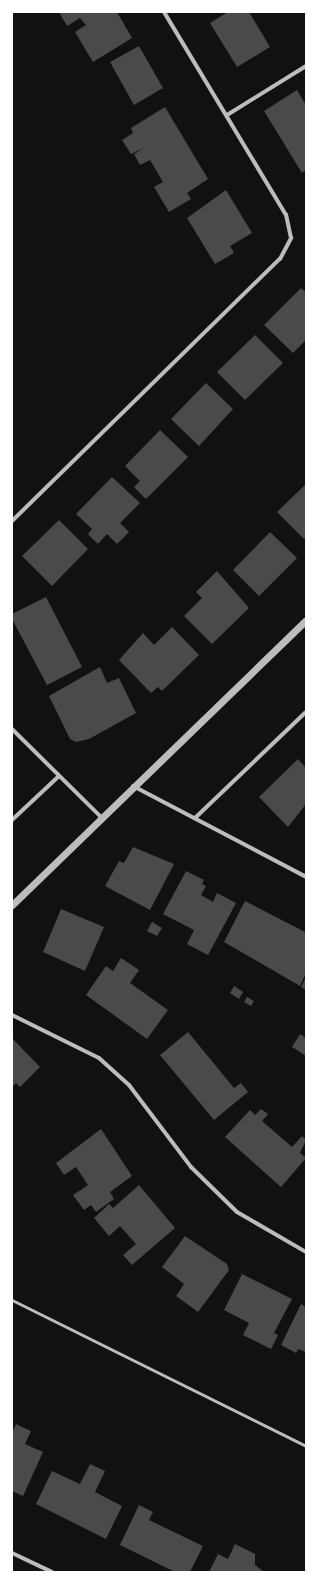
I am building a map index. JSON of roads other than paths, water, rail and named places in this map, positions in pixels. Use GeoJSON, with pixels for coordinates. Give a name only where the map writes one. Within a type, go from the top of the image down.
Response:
{"type":"FeatureCollection","features":[{"type":"Feature","properties":{"kind":"street"},"geometry":{"type":"LineString","coordinates":[[12,521],[280,259],[291,238],[286,215],[164,12]]}},
{"type":"Feature","properties":{"kind":"street"},"geometry":{"type":"LineString","coordinates":[[227,115],[306,66]]}},
{"type":"Feature","properties":{"kind":"street"},"geometry":{"type":"LineString","coordinates":[[12,905],[101,817],[306,620]]}},
{"type":"Feature","properties":{"kind":"street"},"geometry":{"type":"LineString","coordinates":[[194,818],[306,712]]}},
{"type":"Feature","properties":{"kind":"street"},"geometry":{"type":"LineString","coordinates":[[12,729],[101,817]]}},
{"type":"Feature","properties":{"kind":"street"},"geometry":{"type":"LineString","coordinates":[[12,820],[59,776]]}},
{"type":"Feature","properties":{"kind":"street"},"geometry":{"type":"LineString","coordinates":[[133,786],[306,877]]}},
{"type":"Feature","properties":{"kind":"street"},"geometry":{"type":"LineString","coordinates":[[12,1015],[98,1058],[129,1085],[190,1167],[237,1212],[306,1252]]}},
{"type":"Feature","properties":{"kind":"street"},"geometry":{"type":"LineString","coordinates":[[12,1553],[52,1572]]}},
{"type":"Feature","properties":{"kind":"lane"},"geometry":{"type":"LineString","coordinates":[[12,1300],[306,1446]]}}]}
